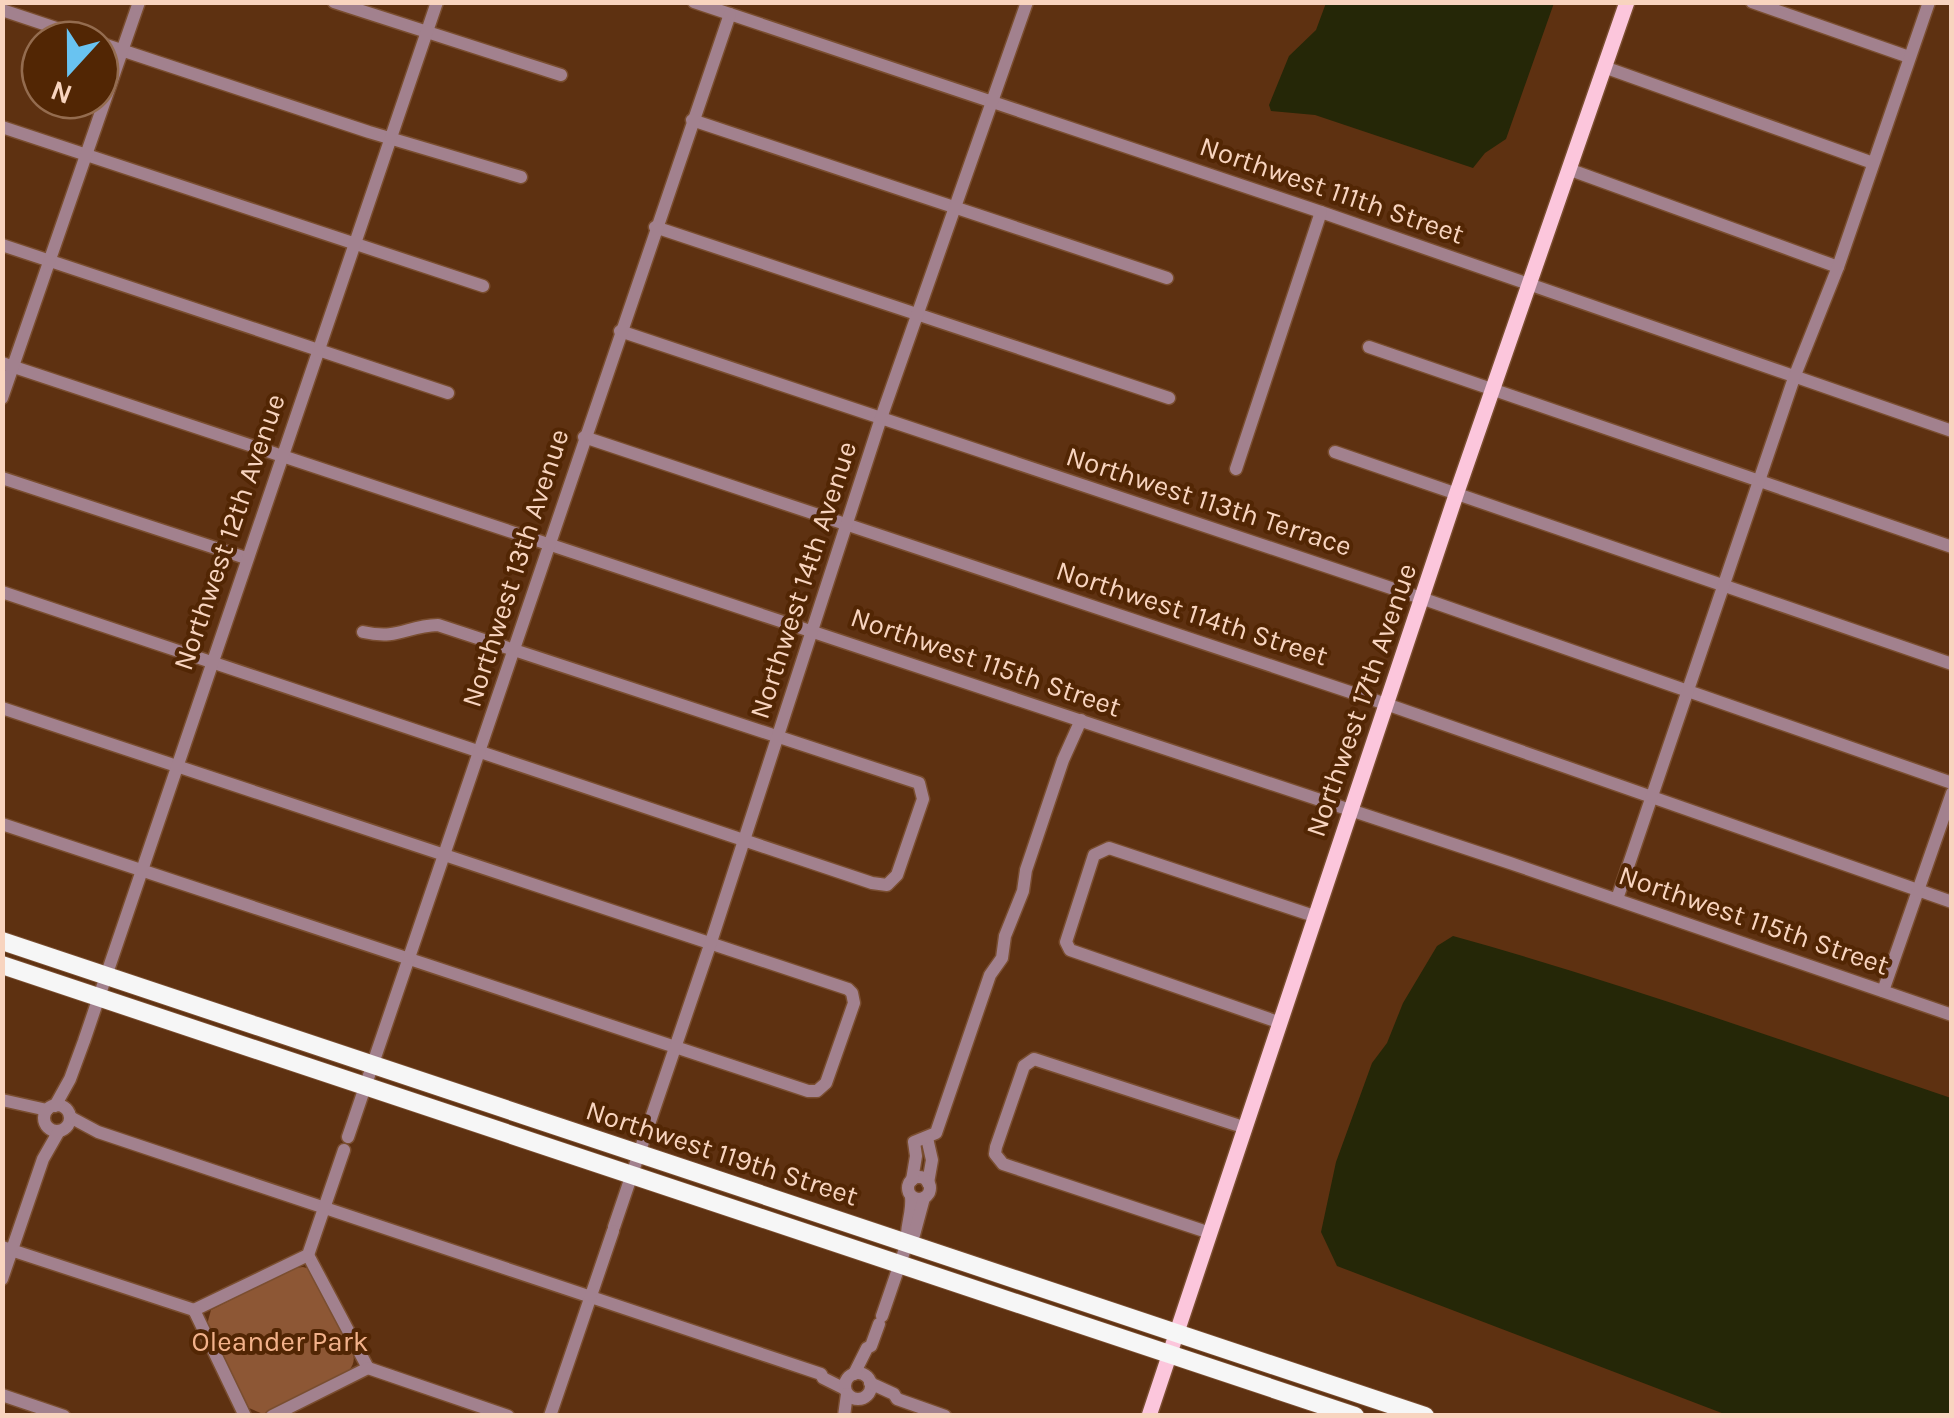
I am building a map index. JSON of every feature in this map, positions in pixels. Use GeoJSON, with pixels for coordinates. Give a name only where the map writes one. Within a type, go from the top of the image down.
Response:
{"type":"FeatureCollection","features":[{"type":"Feature","properties":{"kind":"highway","name":"Northwest 119th Street"},"geometry":{"type":"LineString","coordinates":[[2,941],[1425,1416]]}},
{"type":"Feature","properties":{"kind":"highway","name":"Northwest 119th Street"},"geometry":{"type":"LineString","coordinates":[[2,964],[1355,1416]]}},
{"type":"Feature","properties":{"kind":"main road","name":"Northwest 17th Avenue"},"geometry":{"type":"LineString","coordinates":[[1149,1416],[1421,598],[1626,2]]}},
{"type":"Feature","properties":{"kind":"street"},"geometry":{"type":"LineString","coordinates":[[2,398],[8,365],[50,260],[139,2]]}},
{"type":"Feature","properties":{"kind":"street"},"geometry":{"type":"LineString","coordinates":[[334,2],[561,75]]}},
{"type":"Feature","properties":{"kind":"street","name":"Northwest 12th Avenue"},"geometry":{"type":"LineString","coordinates":[[2,1279],[7,1249],[57,1119],[437,2]]}},
{"type":"Feature","properties":{"kind":"street","name":"Northwest 111th Street"},"geometry":{"type":"LineString","coordinates":[[694,2],[1321,212],[1952,430]]}},
{"type":"Feature","properties":{"kind":"street","name":"Northwest 14th Avenue"},"geometry":{"type":"LineString","coordinates":[[550,1416],[710,945],[881,418],[1027,2]]}},
{"type":"Feature","properties":{"kind":"street"},"geometry":{"type":"LineString","coordinates":[[1752,2],[1909,57]]}},
{"type":"Feature","properties":{"kind":"street"},"geometry":{"type":"LineString","coordinates":[[1617,899],[1928,2]]}},
{"type":"Feature","properties":{"kind":"street"},"geometry":{"type":"LineString","coordinates":[[2,10],[32,20]]}},
{"type":"Feature","properties":{"kind":"street","name":"Northwest 13th Avenue"},"geometry":{"type":"LineString","coordinates":[[308,1255],[730,14]]}},
{"type":"Feature","properties":{"kind":"street"},"geometry":{"type":"LineString","coordinates":[[120,49],[369,132],[521,176]]}},
{"type":"Feature","properties":{"kind":"street"},"geometry":{"type":"LineString","coordinates":[[1604,67],[1873,163]]}},
{"type":"Feature","properties":{"kind":"street"},"geometry":{"type":"LineString","coordinates":[[692,120],[1167,278]]}},
{"type":"Feature","properties":{"kind":"street"},"geometry":{"type":"LineString","coordinates":[[2,128],[483,286]]}},
{"type":"Feature","properties":{"kind":"street"},"geometry":{"type":"LineString","coordinates":[[1568,169],[1838,267]]}},
{"type":"Feature","properties":{"kind":"street"},"geometry":{"type":"LineString","coordinates":[[1236,469],[1321,212]]}},
{"type":"Feature","properties":{"kind":"street"},"geometry":{"type":"LineString","coordinates":[[656,227],[1169,398]]}},
{"type":"Feature","properties":{"kind":"street"},"geometry":{"type":"LineString","coordinates":[[2,245],[448,393]]}},
{"type":"Feature","properties":{"kind":"street","name":"Northwest 113th Terrace"},"geometry":{"type":"LineString","coordinates":[[620,331],[1421,598],[1952,783]]}},
{"type":"Feature","properties":{"kind":"street"},"geometry":{"type":"LineString","coordinates":[[1369,346],[1952,548]]}},
{"type":"Feature","properties":{"kind":"street","name":"Northwest 115th Street"},"geometry":{"type":"LineString","coordinates":[[8,365],[813,630],[1952,1015]]}},
{"type":"Feature","properties":{"kind":"street","name":"Northwest 114th Street"},"geometry":{"type":"LineString","coordinates":[[584,436],[1386,704],[1952,902]]}},
{"type":"Feature","properties":{"kind":"street"},"geometry":{"type":"LineString","coordinates":[[1335,452],[1952,664]]}},
{"type":"Feature","properties":{"kind":"street"},"geometry":{"type":"LineString","coordinates":[[2,478],[246,558]]}},
{"type":"Feature","properties":{"kind":"street"},"geometry":{"type":"LineString","coordinates":[[2,592],[744,840],[887,885],[897,875],[923,800],[918,783],[438,625],[394,636],[363,632]]}},
{"type":"Feature","properties":{"kind":"street"},"geometry":{"type":"LineString","coordinates":[[2,708],[839,987],[852,993],[854,1003],[826,1084],[817,1092],[808,1091],[2,824]]}},
{"type":"Feature","properties":{"kind":"street"},"geometry":{"type":"LineString","coordinates":[[918,1197],[908,1186],[926,1148],[990,975],[1002,958],[1004,936],[1023,890],[1063,760],[1081,720]]}},
{"type":"Feature","properties":{"kind":"street"},"geometry":{"type":"LineString","coordinates":[[1883,991],[1952,792]]}},
{"type":"Feature","properties":{"kind":"street"},"geometry":{"type":"LineString","coordinates":[[1278,1022],[1075,954],[1066,942],[1094,855],[1109,848],[1314,916]]}},
{"type":"Feature","properties":{"kind":"street"},"geometry":{"type":"LineString","coordinates":[[1210,1233],[1003,1164],[998,1160],[996,1147],[1028,1060],[1041,1060],[1244,1127]]}},
{"type":"Feature","properties":{"kind":"street"},"geometry":{"type":"LineString","coordinates":[[8,1102],[945,1416]]}},
{"type":"Feature","properties":{"kind":"street"},"geometry":{"type":"LineString","coordinates":[[848,1416],[908,1243],[906,1232],[913,1207],[929,1189],[926,1148]]}},
{"type":"Feature","properties":{"kind":"street"},"geometry":{"type":"LineString","coordinates":[[912,1180],[928,1182]]}},
{"type":"Feature","properties":{"kind":"street"},"geometry":{"type":"LineString","coordinates":[[7,1249],[194,1310],[308,1255],[368,1368],[508,1416]]}},
{"type":"Feature","properties":{"kind":"street"},"geometry":{"type":"LineString","coordinates":[[194,1310],[245,1416]]}},
{"type":"Feature","properties":{"kind":"street"},"geometry":{"type":"LineString","coordinates":[[272,1416],[368,1368]]}},
{"type":"Feature","properties":{"kind":"street"},"geometry":{"type":"LineString","coordinates":[[2,1395],[64,1416]]}},
{"type":"Feature","properties":{"kind":"green space","name":"Oleander Park"},"geometry":{"type":"Polygon","coordinates":[[[303,1267],[310,1269],[351,1348],[353,1362],[349,1371],[263,1414],[249,1408],[206,1328],[211,1310],[303,1267]]]}},
{"type":"Feature","properties":{"kind":"shaded area"},"geometry":{"type":"Polygon","coordinates":[[[1326,2],[1554,3],[1506,139],[1485,153],[1473,168],[1315,115],[1271,111],[1269,105],[1289,56],[1316,30],[1326,2]]]}},
{"type":"Feature","properties":{"kind":"shaded area"},"geometry":{"type":"Polygon","coordinates":[[[1453,936],[1641,993],[1951,1098],[1951,1415],[1727,1415],[1337,1266],[1321,1232],[1336,1162],[1372,1063],[1387,1043],[1403,1003],[1437,946],[1453,936]]]}}]}
